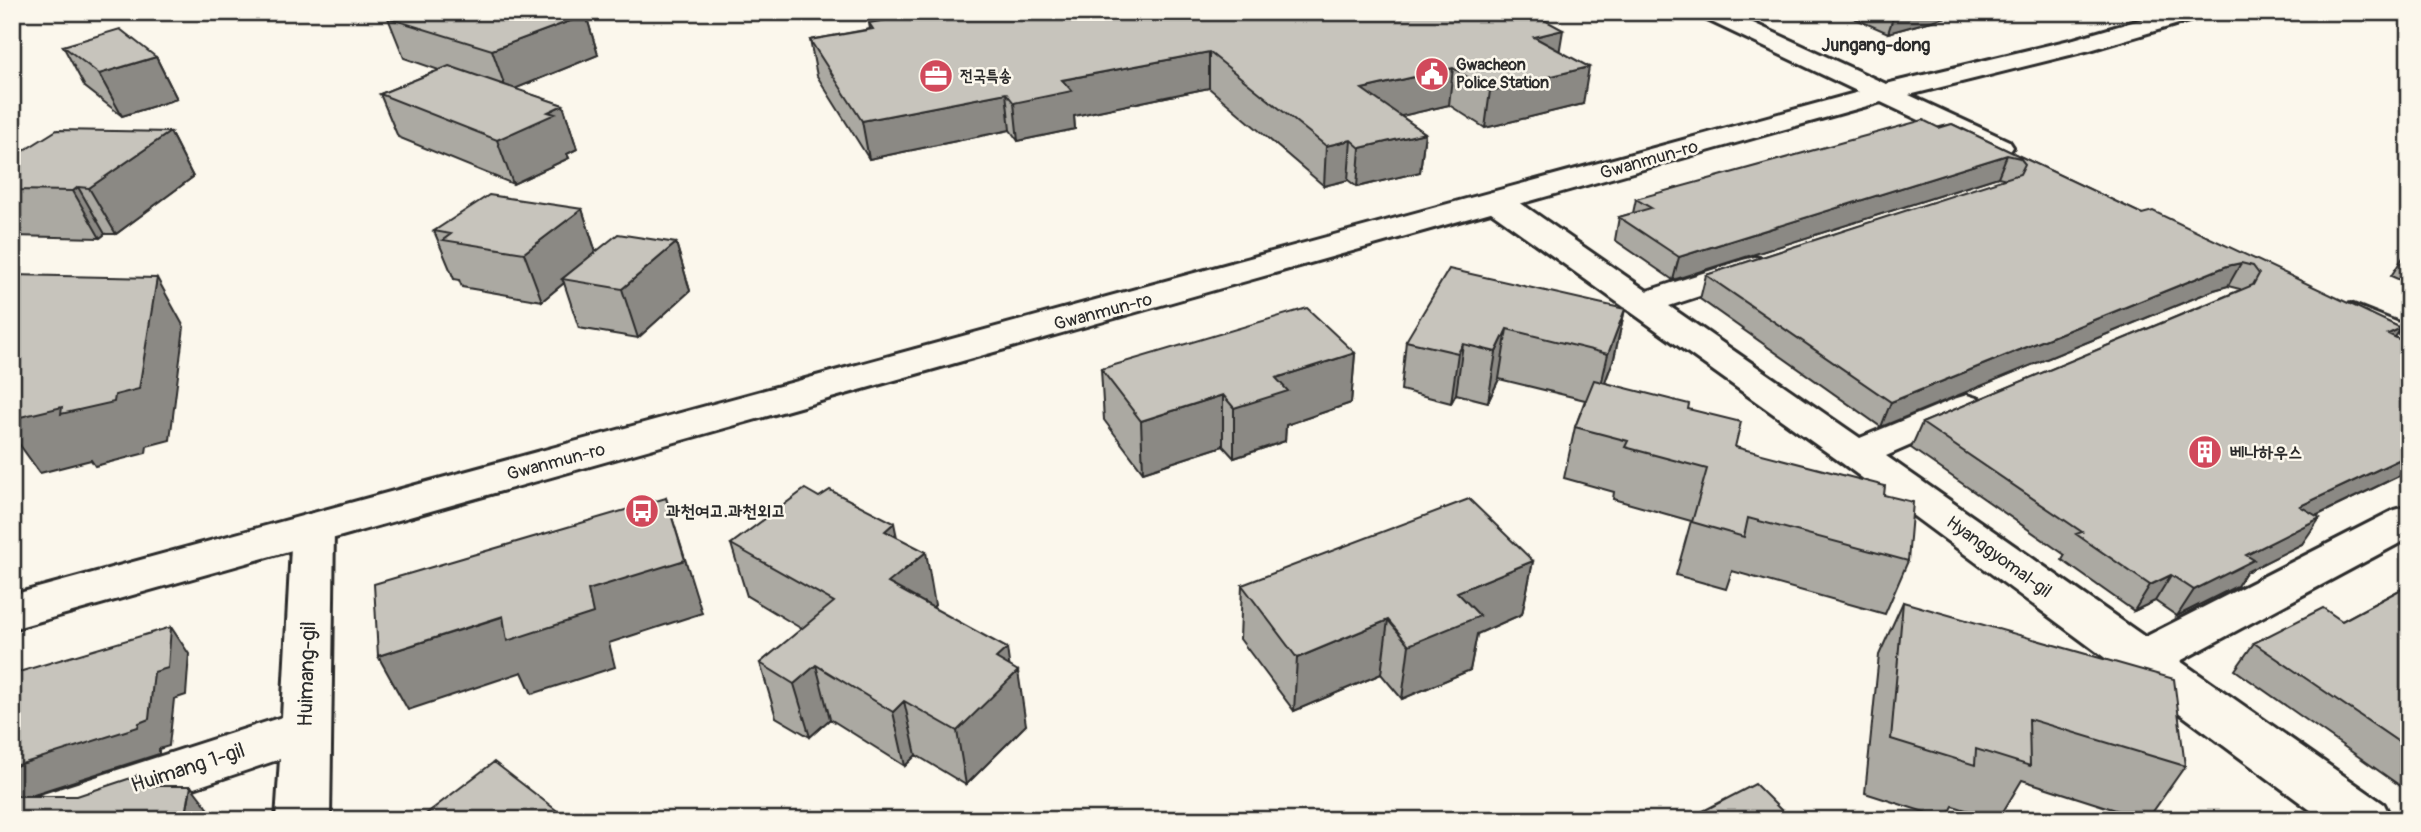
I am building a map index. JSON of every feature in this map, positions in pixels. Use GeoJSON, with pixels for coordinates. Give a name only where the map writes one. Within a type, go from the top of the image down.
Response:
{"type":"FeatureCollection","features":[{"type":"Feature","properties":{"kind":"street"},"geometry":{"type":"LineString","coordinates":[[1709,12],[2026,160]]}},
{"type":"Feature","properties":{"kind":"street","name":"Gwanmun-ro"},"geometry":{"type":"LineString","coordinates":[[12,612],[1884,93],[2081,45],[2194,12]]}},
{"type":"Feature","properties":{"kind":"street","name":"Hyanggyomal-gil"},"geometry":{"type":"LineString","coordinates":[[1498,202],[1856,454],[2365,820]]}},
{"type":"Feature","properties":{"kind":"street"},"geometry":{"type":"LineString","coordinates":[[1644,303],[1788,256]]}},
{"type":"Feature","properties":{"kind":"street"},"geometry":{"type":"LineString","coordinates":[[2324,301],[2409,341]]}},
{"type":"Feature","properties":{"kind":"street"},"geometry":{"type":"LineString","coordinates":[[1856,454],[1997,395]]}},
{"type":"Feature","properties":{"kind":"street"},"geometry":{"type":"LineString","coordinates":[[2142,660],[2409,520]]}},
{"type":"Feature","properties":{"kind":"street","name":"Huimang-gil"},"geometry":{"type":"LineString","coordinates":[[303,820],[313,528]]}},
{"type":"Feature","properties":{"kind":"street","name":"Huimang 1-gil"},"geometry":{"type":"LineString","coordinates":[[31,820],[305,730]]}},
{"type":"Feature","properties":{"kind":"building"},"geometry":{"type":"Polygon","coordinates":[[[404,12],[576,12],[586,15],[492,50],[388,18],[404,12]]]}},
{"type":"Feature","properties":{"kind":"building"},"geometry":{"type":"Polygon","coordinates":[[[932,12],[1108,12],[1110,15],[1123,12],[1530,12],[1563,30],[1534,37],[1589,67],[1490,91],[1453,68],[1362,89],[1425,133],[1360,148],[1351,140],[1326,146],[1209,52],[1062,80],[1072,91],[1014,103],[1006,93],[862,121],[810,40],[873,29],[869,23],[932,12]]]}},
{"type":"Feature","properties":{"kind":"building"},"geometry":{"type":"Polygon","coordinates":[[[120,29],[156,57],[99,74],[63,46],[120,29]]]}},
{"type":"Feature","properties":{"kind":"building"},"geometry":{"type":"Polygon","coordinates":[[[449,66],[563,105],[548,112],[555,114],[497,140],[380,94],[449,66]]]}},
{"type":"Feature","properties":{"kind":"building"},"geometry":{"type":"Polygon","coordinates":[[[1923,120],[1939,128],[1952,124],[2142,214],[2153,211],[2401,328],[2388,334],[2409,344],[2409,455],[2300,506],[2320,518],[2246,555],[2254,560],[2194,590],[2171,575],[2150,585],[2076,534],[2082,532],[1922,423],[2253,285],[2259,274],[2253,266],[2241,263],[2227,266],[1891,402],[1706,275],[2020,174],[2025,164],[2020,158],[2007,155],[1679,257],[1619,217],[1651,208],[1636,199],[1923,120]]]}},
{"type":"Feature","properties":{"kind":"building"},"geometry":{"type":"Polygon","coordinates":[[[57,130],[170,132],[89,188],[78,187],[73,191],[12,190],[12,158],[57,130]]]}},
{"type":"Feature","properties":{"kind":"building"},"geometry":{"type":"Polygon","coordinates":[[[489,195],[582,209],[524,253],[443,240],[451,234],[434,231],[489,195]]]}},
{"type":"Feature","properties":{"kind":"building"},"geometry":{"type":"Polygon","coordinates":[[[618,234],[676,243],[622,289],[562,279],[618,234]]]}},
{"type":"Feature","properties":{"kind":"building"},"geometry":{"type":"Polygon","coordinates":[[[1449,269],[1625,309],[1608,354],[1507,329],[1496,352],[1463,344],[1458,353],[1406,341],[1449,269]]]}},
{"type":"Feature","properties":{"kind":"building"},"geometry":{"type":"Polygon","coordinates":[[[12,275],[157,278],[139,389],[115,395],[114,402],[61,414],[62,407],[12,419],[12,275]]]}},
{"type":"Feature","properties":{"kind":"building"},"geometry":{"type":"Polygon","coordinates":[[[1307,308],[1355,353],[1276,378],[1288,391],[1234,408],[1223,395],[1141,421],[1101,369],[1307,308]]]}},
{"type":"Feature","properties":{"kind":"building"},"geometry":{"type":"Polygon","coordinates":[[[1594,380],[1689,404],[1688,409],[1741,422],[1735,447],[1885,486],[1884,495],[1913,502],[1908,561],[1748,518],[1744,537],[1692,522],[1707,469],[1625,447],[1628,441],[1575,427],[1594,380]]]}},
{"type":"Feature","properties":{"kind":"building"},"geometry":{"type":"Polygon","coordinates":[[[805,489],[819,497],[830,490],[894,523],[885,531],[926,552],[888,583],[1007,648],[996,658],[1018,671],[957,731],[904,701],[893,712],[816,665],[794,684],[760,663],[834,602],[731,544],[805,489]]]}},
{"type":"Feature","properties":{"kind":"building"},"geometry":{"type":"Polygon","coordinates":[[[666,498],[685,560],[588,590],[593,613],[507,641],[503,616],[378,656],[374,584],[666,498]]]}},
{"type":"Feature","properties":{"kind":"building"},"geometry":{"type":"Polygon","coordinates":[[[1469,499],[1533,561],[1457,592],[1480,616],[1409,645],[1388,620],[1297,658],[1242,585],[1469,499]]]}},
{"type":"Feature","properties":{"kind":"building"},"geometry":{"type":"Polygon","coordinates":[[[2409,585],[2409,749],[2254,643],[2323,608],[2342,621],[2409,585]]]}},
{"type":"Feature","properties":{"kind":"building"},"geometry":{"type":"Polygon","coordinates":[[[1903,602],[2174,679],[2185,766],[2029,719],[2030,766],[1976,749],[1975,765],[1891,739],[1903,602]]]}},
{"type":"Feature","properties":{"kind":"building"},"geometry":{"type":"Polygon","coordinates":[[[171,627],[168,668],[154,672],[149,719],[139,723],[138,727],[12,767],[12,674],[171,627]]]}},
{"type":"Feature","properties":{"kind":"building"},"geometry":{"type":"Polygon","coordinates":[[[494,762],[569,820],[418,820],[494,762]]]}},
{"type":"Feature","properties":{"kind":"building"},"geometry":{"type":"Polygon","coordinates":[[[137,776],[136,786],[191,786],[185,820],[12,820],[12,796],[77,796],[137,776]]]}},
{"type":"Feature","properties":{"kind":"building"},"geometry":{"type":"Polygon","coordinates":[[[1755,784],[1791,820],[1686,820],[1755,784]]]}},
{"type":"Feature","properties":{"kind":"building"},"geometry":{"type":"Polygon","coordinates":[[[2320,813],[2329,820],[2309,820],[2320,813]]]}},
{"type":"Feature","properties":{"kind":"place","name":"Gwacheon Police Station"},"geometry":{"type":"Point","coordinates":[1432,74]}},
{"type":"Feature","properties":{"kind":"place","name":"전국특송"},"geometry":{"type":"Point","coordinates":[936,76]}},
{"type":"Feature","properties":{"kind":"place","name":"베나하우스"},"geometry":{"type":"Point","coordinates":[2205,452]}},
{"type":"Feature","properties":{"kind":"place","name":"과천여고.과천외고"},"geometry":{"type":"Point","coordinates":[642,511]}},
{"type":"Feature","properties":{"kind":"district","name":"Jungang-dong"},"geometry":{"type":"Point","coordinates":[1876,45]}}]}
